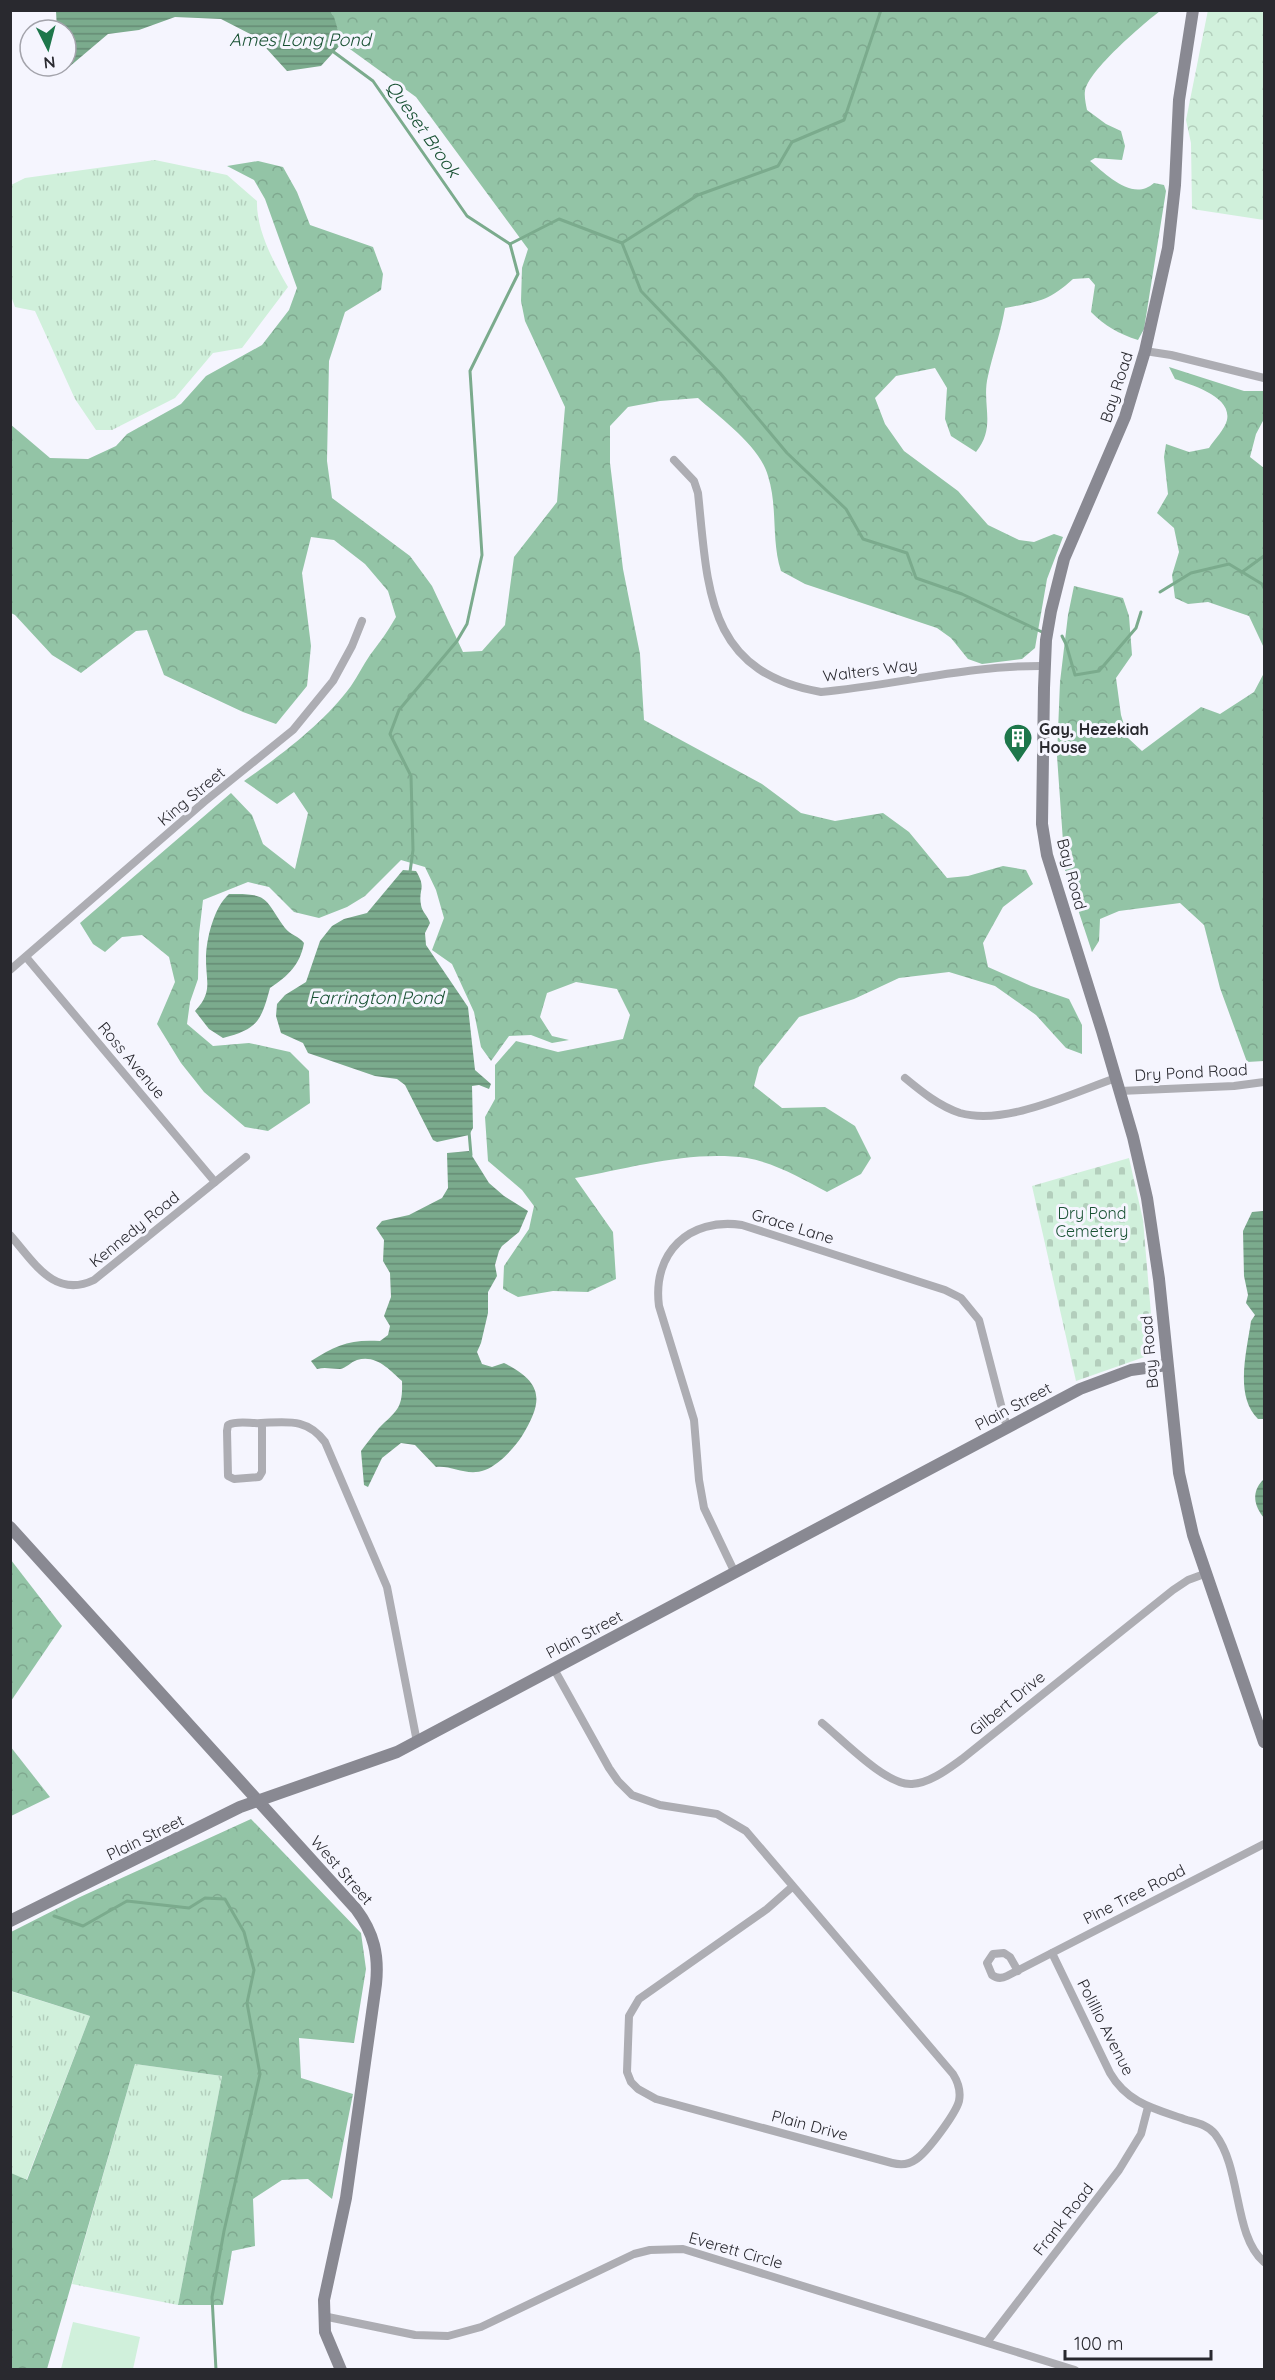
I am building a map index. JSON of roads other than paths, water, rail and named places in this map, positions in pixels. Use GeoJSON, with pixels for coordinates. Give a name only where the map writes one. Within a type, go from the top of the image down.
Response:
{"type":"FeatureCollection","features":[{"type":"Feature","properties":{"kind":"street","name":"Bay Road"},"geometry":{"type":"LineString","coordinates":[[1192,10],[1179,100],[1175,185],[1168,248],[1145,351],[1125,417],[1064,559],[1051,611],[1045,666],[1042,824],[1047,855],[1133,1137],[1152,1223],[1179,1473],[1193,1534],[1264,1742]]}},
{"type":"Feature","properties":{"kind":"street"},"geometry":{"type":"LineString","coordinates":[[1145,351],[1171,355],[1264,378]]}},
{"type":"Feature","properties":{"kind":"street","name":"Walters Way"},"geometry":{"type":"LineString","coordinates":[[674,460],[694,481],[698,494],[706,572],[714,608],[733,647],[752,666],[777,681],[821,692],[1016,665],[1045,666]]}},
{"type":"Feature","properties":{"kind":"street","name":"King Street"},"geometry":{"type":"LineString","coordinates":[[10,970],[204,802],[293,730],[333,681],[352,646],[362,621]]}},
{"type":"Feature","properties":{"kind":"street","name":"Ross Avenue"},"geometry":{"type":"LineString","coordinates":[[26,957],[215,1182]]}},
{"type":"Feature","properties":{"kind":"street"},"geometry":{"type":"LineString","coordinates":[[905,1078],[947,1108],[985,1117],[1012,1114],[1116,1078]]}},
{"type":"Feature","properties":{"kind":"street","name":"Dry Pond Road"},"geometry":{"type":"LineString","coordinates":[[1120,1091],[1234,1086],[1264,1082]]}},
{"type":"Feature","properties":{"kind":"street","name":"Kennedy Road"},"geometry":{"type":"LineString","coordinates":[[10,1235],[46,1275],[56,1282],[82,1286],[94,1280],[246,1157]]}},
{"type":"Feature","properties":{"kind":"street","name":"Grace Lane"},"geometry":{"type":"LineString","coordinates":[[735,1573],[704,1508],[690,1400],[657,1294],[661,1270],[666,1258],[682,1239],[692,1232],[716,1224],[742,1225],[945,1290],[961,1298],[979,1320],[1008,1428]]}},
{"type":"Feature","properties":{"kind":"street","name":"Plain Street"},"geometry":{"type":"LineString","coordinates":[[10,1921],[258,1800],[380,1759],[417,1742],[1092,1384],[1131,1370],[1167,1365]]}},
{"type":"Feature","properties":{"kind":"street"},"geometry":{"type":"LineString","coordinates":[[262,1423],[261,1475],[254,1479],[230,1477],[227,1473],[228,1425],[233,1423],[284,1421],[314,1429],[325,1442],[387,1587],[417,1742]]}},
{"type":"Feature","properties":{"kind":"street","name":"West Street"},"geometry":{"type":"LineString","coordinates":[[10,1527],[356,1909],[369,1929],[376,1952],[376,1984],[346,2198],[326,2283],[323,2316],[325,2332],[341,2370]]}},
{"type":"Feature","properties":{"kind":"street","name":"Gilbert Drive"},"geometry":{"type":"LineString","coordinates":[[822,1723],[882,1773],[898,1782],[912,1784],[922,1781],[947,1771],[1173,1590],[1188,1580],[1206,1573]]}},
{"type":"Feature","properties":{"kind":"street","name":"Plain Drive"},"geometry":{"type":"LineString","coordinates":[[554,1669],[609,1768],[625,1788],[632,1794],[650,1802],[707,1812],[728,1819],[746,1831],[953,2074],[958,2083],[960,2097],[955,2111],[924,2152],[914,2161],[901,2164],[892,2163],[656,2099],[638,2089],[628,2077],[629,2016],[639,1999],[767,1909],[792,1887]]}},
{"type":"Feature","properties":{"kind":"street","name":"Pine Tree Road"},"geometry":{"type":"LineString","coordinates":[[1018,1971],[1264,1844]]}},
{"type":"Feature","properties":{"kind":"street","name":"Polillio Avenue"},"geometry":{"type":"LineString","coordinates":[[1052,1953],[1114,2080],[1127,2095],[1148,2107],[1201,2124],[1216,2135],[1231,2169],[1248,2239],[1254,2251],[1264,2262]]}},
{"type":"Feature","properties":{"kind":"street","name":"Frank Road"},"geometry":{"type":"LineString","coordinates":[[987,2342],[1119,2170],[1141,2134],[1148,2107]]}},
{"type":"Feature","properties":{"kind":"street","name":"Everett Circle"},"geometry":{"type":"LineString","coordinates":[[323,2316],[415,2335],[448,2336],[489,2323],[634,2254],[667,2248],[701,2253],[1075,2370]]}},
{"type":"Feature","properties":{"kind":"water","name":"Ames Long Pond"},"geometry":{"type":"Polygon","coordinates":[[[56,11],[330,11],[342,43],[321,66],[287,71],[256,37],[221,19],[175,17],[139,30],[108,34],[78,59],[78,18],[56,18],[56,11]]]}},
{"type":"Feature","properties":{"kind":"water","name":"Farrington Pond"},"geometry":{"type":"Polygon","coordinates":[[[403,870],[416,871],[419,877],[422,885],[421,905],[430,923],[425,933],[426,945],[468,1007],[475,1070],[491,1084],[489,1089],[479,1085],[472,1086],[473,1128],[469,1135],[437,1142],[433,1140],[405,1085],[397,1079],[375,1076],[308,1053],[303,1043],[281,1033],[276,1016],[277,1004],[285,995],[306,982],[320,941],[332,926],[344,919],[367,913],[403,870]]]}},
{"type":"Feature","properties":{"kind":"water"},"geometry":{"type":"Polygon","coordinates":[[[229,894],[252,895],[264,900],[287,930],[304,943],[300,958],[292,969],[270,988],[264,1008],[256,1022],[244,1031],[223,1038],[209,1029],[195,1011],[206,992],[206,951],[209,933],[219,907],[229,894]]]}},
{"type":"Feature","properties":{"kind":"water"},"geometry":{"type":"Polygon","coordinates":[[[469,1151],[489,1183],[504,1196],[528,1211],[519,1232],[499,1251],[495,1265],[497,1276],[488,1292],[488,1313],[477,1352],[482,1364],[492,1367],[504,1363],[517,1370],[533,1385],[536,1393],[534,1412],[515,1445],[490,1468],[478,1472],[466,1472],[436,1467],[415,1445],[401,1443],[382,1458],[368,1487],[364,1485],[361,1451],[398,1408],[402,1381],[382,1364],[370,1359],[357,1360],[340,1369],[317,1369],[311,1361],[344,1344],[380,1341],[388,1335],[390,1326],[384,1316],[391,1297],[390,1273],[383,1261],[384,1240],[376,1228],[382,1221],[409,1215],[442,1198],[448,1188],[447,1153],[469,1151]]]}},
{"type":"Feature","properties":{"kind":"water"},"geometry":{"type":"Polygon","coordinates":[[[1264,1211],[1264,1419],[1258,1419],[1246,1398],[1244,1386],[1247,1345],[1251,1321],[1255,1315],[1246,1303],[1248,1295],[1244,1276],[1243,1231],[1252,1212],[1264,1211]]]}},
{"type":"Feature","properties":{"kind":"water"},"geometry":{"type":"Polygon","coordinates":[[[1263,1480],[1264,1518],[1255,1499],[1257,1489],[1263,1480]]]}},
{"type":"Feature","properties":{"kind":"waterway"},"geometry":{"type":"LineString","coordinates":[[510,244],[559,219],[622,243],[698,195],[778,166],[792,142],[844,120],[881,10]]}},
{"type":"Feature","properties":{"kind":"waterway","name":"Queset Brook"},"geometry":{"type":"LineString","coordinates":[[331,50],[373,81],[467,216],[510,244]]}},
{"type":"Feature","properties":{"kind":"waterway"},"geometry":{"type":"LineString","coordinates":[[622,243],[641,291],[720,373],[787,453],[846,509],[863,539],[907,553],[916,578],[962,594],[1042,632]]}},
{"type":"Feature","properties":{"kind":"waterway"},"geometry":{"type":"LineString","coordinates":[[410,872],[413,850],[411,776],[390,734],[399,710],[457,641],[467,624],[482,555],[470,371],[518,274],[510,244]]}},
{"type":"Feature","properties":{"kind":"waterway"},"geometry":{"type":"LineString","coordinates":[[1242,572],[1264,556]]}},
{"type":"Feature","properties":{"kind":"waterway"},"geometry":{"type":"LineString","coordinates":[[1160,592],[1191,573],[1229,564],[1262,584],[1264,588]]}},
{"type":"Feature","properties":{"kind":"waterway"},"geometry":{"type":"LineString","coordinates":[[1062,636],[1075,675],[1099,671],[1136,628],[1141,612]]}},
{"type":"Feature","properties":{"kind":"waterway"},"geometry":{"type":"LineString","coordinates":[[469,1132],[471,1155]]}},
{"type":"Feature","properties":{"kind":"waterway"},"geometry":{"type":"LineString","coordinates":[[54,1916],[83,1926],[127,1901],[189,1908],[205,1898],[225,1899],[244,1932],[254,1970],[247,2003],[260,2074],[224,2231],[212,2297],[216,2370]]}},
{"type":"Feature","properties":{"kind":"place","name":"Gay, Hezekiah House"},"geometry":{"type":"Point","coordinates":[1018,764]}},
{"type":"Feature","properties":{"kind":"park label","name":"Dry Pond Cemetery"},"geometry":{"type":"Point","coordinates":[1092,1222]}}]}
